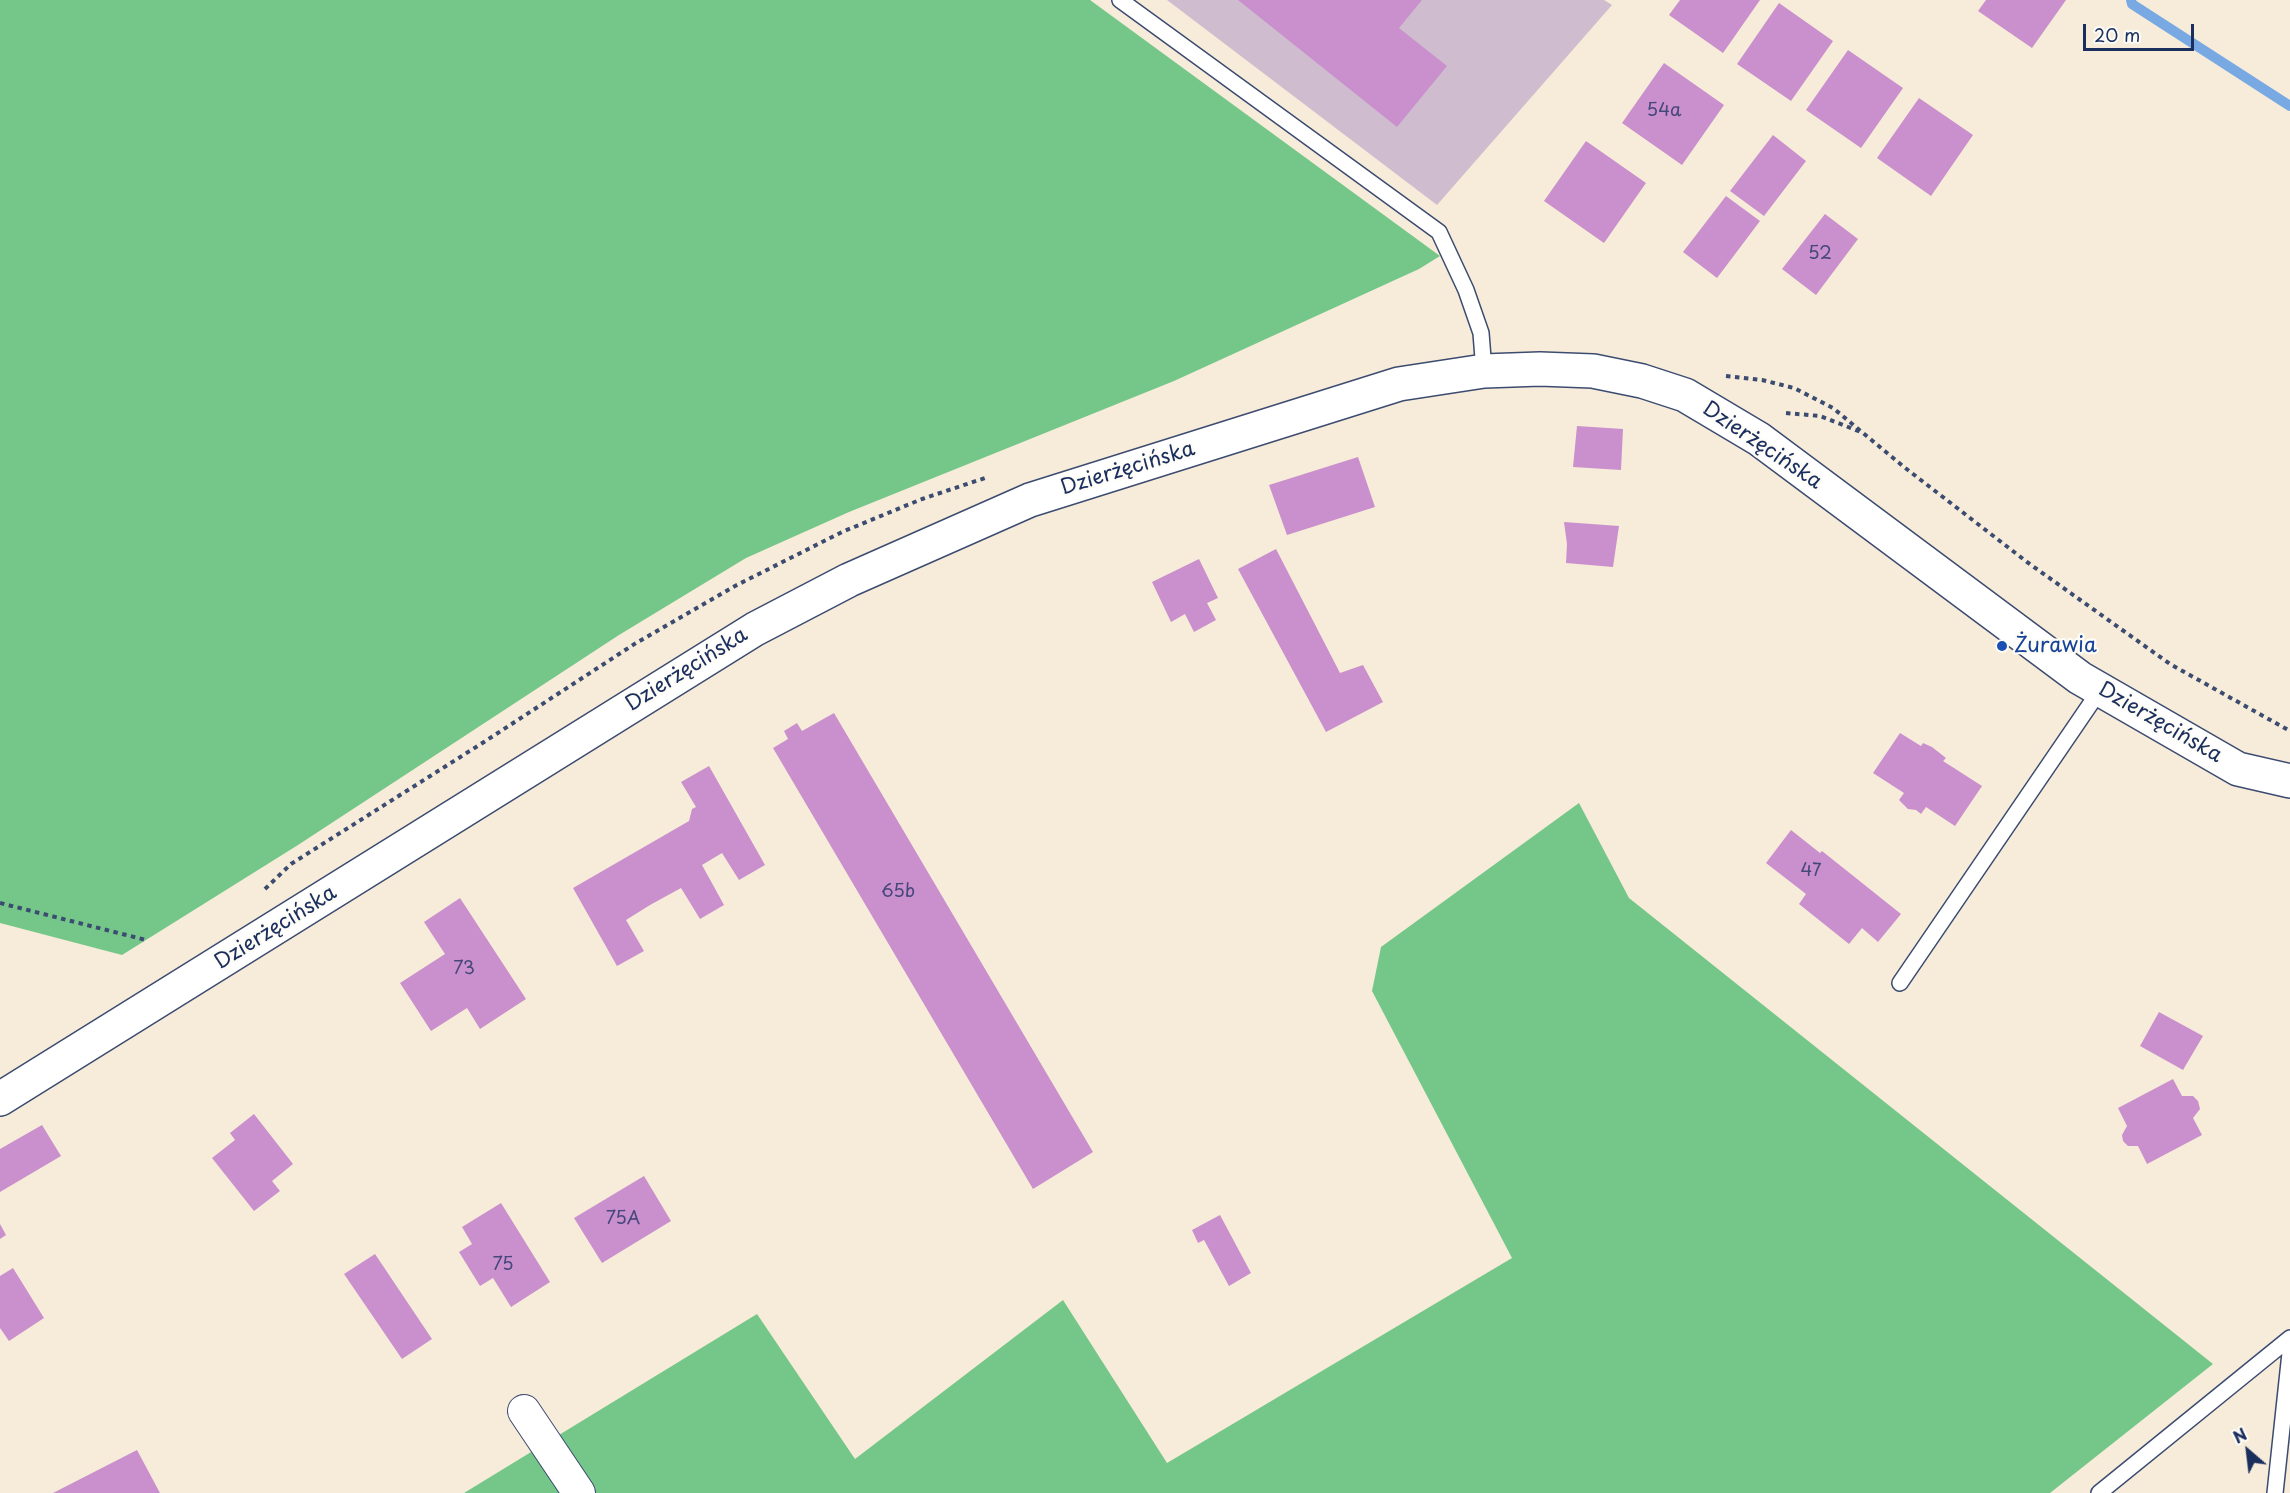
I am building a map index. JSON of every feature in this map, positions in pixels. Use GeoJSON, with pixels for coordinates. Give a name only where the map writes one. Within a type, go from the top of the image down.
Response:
{"type":"FeatureCollection","features":[{"type":"Feature","properties":{"kind":"street","name":"Dzierżęcińska"},"geometry":{"type":"LineString","coordinates":[[0,1099],[745,634],[849,580],[1030,500],[1400,384],[1484,371],[1540,369],[1593,371],[1642,381],[1684,395],[1760,439],[2080,678],[2238,769],[2290,781]]}},
{"type":"Feature","properties":{"kind":"street"},"geometry":{"type":"LineString","coordinates":[[524,1411],[579,1493]]}},
{"type":"Feature","properties":{"kind":"lane"},"geometry":{"type":"LineString","coordinates":[[1120,0],[1439,232],[1466,290],[1480,333],[1484,371]]}},
{"type":"Feature","properties":{"kind":"lane"},"geometry":{"type":"LineString","coordinates":[[1900,983],[2100,690]]}},
{"type":"Feature","properties":{"kind":"lane"},"geometry":{"type":"LineString","coordinates":[[2099,1493],[2290,1338]]}},
{"type":"Feature","properties":{"kind":"lane"},"geometry":{"type":"LineString","coordinates":[[2275,1493],[2290,1353]]}},
{"type":"Feature","properties":{"kind":"path"},"geometry":{"type":"LineString","coordinates":[[1716,375],[1762,380],[1794,388],[1833,408],[1904,467],[2027,562],[2161,657],[2290,731]]}},
{"type":"Feature","properties":{"kind":"path"},"geometry":{"type":"LineString","coordinates":[[0,903],[146,940]]}},
{"type":"Feature","properties":{"kind":"shaded area"},"geometry":{"type":"Polygon","coordinates":[[[1167,0],[1604,0],[1612,5],[1437,205],[1167,0]]]}},
{"type":"Feature","properties":{"kind":"green space"},"geometry":{"type":"Polygon","coordinates":[[[0,0],[1090,0],[1440,256],[1419,269],[1174,381],[849,512],[746,558],[619,635],[298,845],[122,955],[0,923],[0,0]]]}},
{"type":"Feature","properties":{"kind":"green space"},"geometry":{"type":"Polygon","coordinates":[[[1579,803],[1629,898],[2213,1364],[2050,1493],[464,1493],[757,1314],[855,1459],[1063,1300],[1167,1463],[1512,1258],[1372,991],[1381,947],[1579,803]]]}},
{"type":"Feature","properties":{"kind":"building"},"geometry":{"type":"Polygon","coordinates":[[[1238,0],[1422,0],[1399,28],[1447,66],[1397,127],[1238,0]]]}},
{"type":"Feature","properties":{"kind":"building"},"geometry":{"type":"Polygon","coordinates":[[[1680,0],[1760,0],[1723,53],[1669,15],[1680,0]]]}},
{"type":"Feature","properties":{"kind":"building"},"geometry":{"type":"Polygon","coordinates":[[[1986,0],[2066,0],[2032,48],[1978,11],[1986,0]]]}},
{"type":"Feature","properties":{"kind":"building"},"geometry":{"type":"Polygon","coordinates":[[[1779,3],[1833,41],[1791,101],[1737,64],[1779,3]]]}},
{"type":"Feature","properties":{"kind":"building"},"geometry":{"type":"Polygon","coordinates":[[[1848,50],[1903,88],[1861,148],[1806,110],[1848,50]]]}},
{"type":"Feature","properties":{"kind":"building"},"geometry":{"type":"Polygon","coordinates":[[[1664,63],[1724,105],[1682,165],[1622,123],[1664,63]]]}},
{"type":"Feature","properties":{"kind":"building"},"geometry":{"type":"Polygon","coordinates":[[[1919,98],[1973,135],[1931,196],[1877,158],[1919,98]]]}},
{"type":"Feature","properties":{"kind":"building"},"geometry":{"type":"Polygon","coordinates":[[[1773,135],[1806,161],[1764,216],[1730,191],[1773,135]]]}},
{"type":"Feature","properties":{"kind":"building"},"geometry":{"type":"Polygon","coordinates":[[[1586,141],[1646,183],[1604,243],[1544,201],[1586,141]]]}},
{"type":"Feature","properties":{"kind":"building"},"geometry":{"type":"Polygon","coordinates":[[[1726,196],[1760,221],[1717,278],[1683,252],[1726,196]]]}},
{"type":"Feature","properties":{"kind":"building"},"geometry":{"type":"Polygon","coordinates":[[[1825,214],[1858,239],[1816,295],[1782,269],[1825,214]]]}},
{"type":"Feature","properties":{"kind":"building"},"geometry":{"type":"Polygon","coordinates":[[[1577,426],[1623,429],[1621,470],[1573,467],[1577,426]]]}},
{"type":"Feature","properties":{"kind":"building"},"geometry":{"type":"Polygon","coordinates":[[[1358,457],[1375,507],[1287,535],[1269,485],[1358,457]]]}},
{"type":"Feature","properties":{"kind":"building"},"geometry":{"type":"Polygon","coordinates":[[[1564,522],[1619,526],[1613,567],[1566,563],[1567,544],[1564,522]]]}},
{"type":"Feature","properties":{"kind":"building"},"geometry":{"type":"Polygon","coordinates":[[[1276,549],[1340,673],[1363,665],[1383,702],[1326,732],[1238,569],[1276,549]]]}},
{"type":"Feature","properties":{"kind":"building"},"geometry":{"type":"Polygon","coordinates":[[[1199,559],[1218,598],[1207,603],[1216,620],[1194,632],[1185,614],[1171,622],[1152,582],[1199,559]]]}},
{"type":"Feature","properties":{"kind":"building"},"geometry":{"type":"Polygon","coordinates":[[[834,713],[1093,1152],[1033,1189],[773,748],[788,739],[784,731],[797,723],[802,731],[834,713]]]}},
{"type":"Feature","properties":{"kind":"building"},"geometry":{"type":"Polygon","coordinates":[[[1900,733],[1921,746],[1923,743],[1932,747],[1946,758],[1943,761],[1982,786],[1955,826],[1926,807],[1921,814],[1916,810],[1908,809],[1899,800],[1904,793],[1873,773],[1900,733]]]}},
{"type":"Feature","properties":{"kind":"building"},"geometry":{"type":"Polygon","coordinates":[[[709,766],[765,865],[739,880],[722,853],[702,865],[724,905],[700,919],[681,888],[650,905],[626,920],[644,951],[617,966],[573,888],[689,821],[692,809],[696,807],[681,782],[709,766]]]}},
{"type":"Feature","properties":{"kind":"building"},"geometry":{"type":"Polygon","coordinates":[[[1791,830],[1820,853],[1822,851],[1901,914],[1878,942],[1862,928],[1849,944],[1799,904],[1806,894],[1766,863],[1791,830]]]}},
{"type":"Feature","properties":{"kind":"building"},"geometry":{"type":"Polygon","coordinates":[[[460,898],[526,999],[480,1029],[467,1008],[431,1031],[400,983],[445,954],[424,922],[460,898]]]}},
{"type":"Feature","properties":{"kind":"building"},"geometry":{"type":"Polygon","coordinates":[[[2159,1012],[2203,1036],[2183,1070],[2140,1046],[2159,1012]]]}},
{"type":"Feature","properties":{"kind":"building"},"geometry":{"type":"Polygon","coordinates":[[[2173,1079],[2182,1096],[2193,1096],[2198,1101],[2200,1109],[2193,1118],[2202,1135],[2147,1164],[2138,1146],[2128,1146],[2123,1141],[2122,1135],[2127,1126],[2118,1108],[2173,1079]]]}},
{"type":"Feature","properties":{"kind":"building"},"geometry":{"type":"Polygon","coordinates":[[[254,1114],[293,1164],[272,1181],[280,1191],[254,1211],[212,1158],[235,1140],[230,1133],[254,1114]]]}},
{"type":"Feature","properties":{"kind":"building"},"geometry":{"type":"Polygon","coordinates":[[[42,1125],[61,1156],[0,1192],[0,1149],[42,1125]]]}},
{"type":"Feature","properties":{"kind":"building"},"geometry":{"type":"Polygon","coordinates":[[[644,1176],[671,1221],[602,1263],[574,1218],[644,1176]]]}},
{"type":"Feature","properties":{"kind":"building"},"geometry":{"type":"Polygon","coordinates":[[[501,1203],[550,1282],[511,1307],[493,1278],[480,1286],[459,1252],[472,1244],[462,1227],[501,1203]]]}},
{"type":"Feature","properties":{"kind":"building"},"geometry":{"type":"Polygon","coordinates":[[[1220,1215],[1251,1273],[1229,1286],[1204,1240],[1198,1243],[1192,1230],[1220,1215]]]}},
{"type":"Feature","properties":{"kind":"building"},"geometry":{"type":"Polygon","coordinates":[[[0,1224],[6,1235],[0,1239],[0,1224]]]}},
{"type":"Feature","properties":{"kind":"building"},"geometry":{"type":"Polygon","coordinates":[[[375,1254],[432,1339],[402,1359],[344,1274],[375,1254]]]}},
{"type":"Feature","properties":{"kind":"building"},"geometry":{"type":"Polygon","coordinates":[[[13,1268],[44,1318],[9,1341],[0,1328],[0,1276],[13,1268]]]}},
{"type":"Feature","properties":{"kind":"building"},"geometry":{"type":"Polygon","coordinates":[[[137,1450],[160,1493],[53,1493],[137,1450]]]}},
{"type":"Feature","properties":{"kind":"waterway"},"geometry":{"type":"LineString","coordinates":[[2131,0],[2132,4],[2290,106]]}},
{"type":"Feature","properties":{"kind":"place","name":"Żurawia"},"geometry":{"type":"Point","coordinates":[2002,646]}}]}
